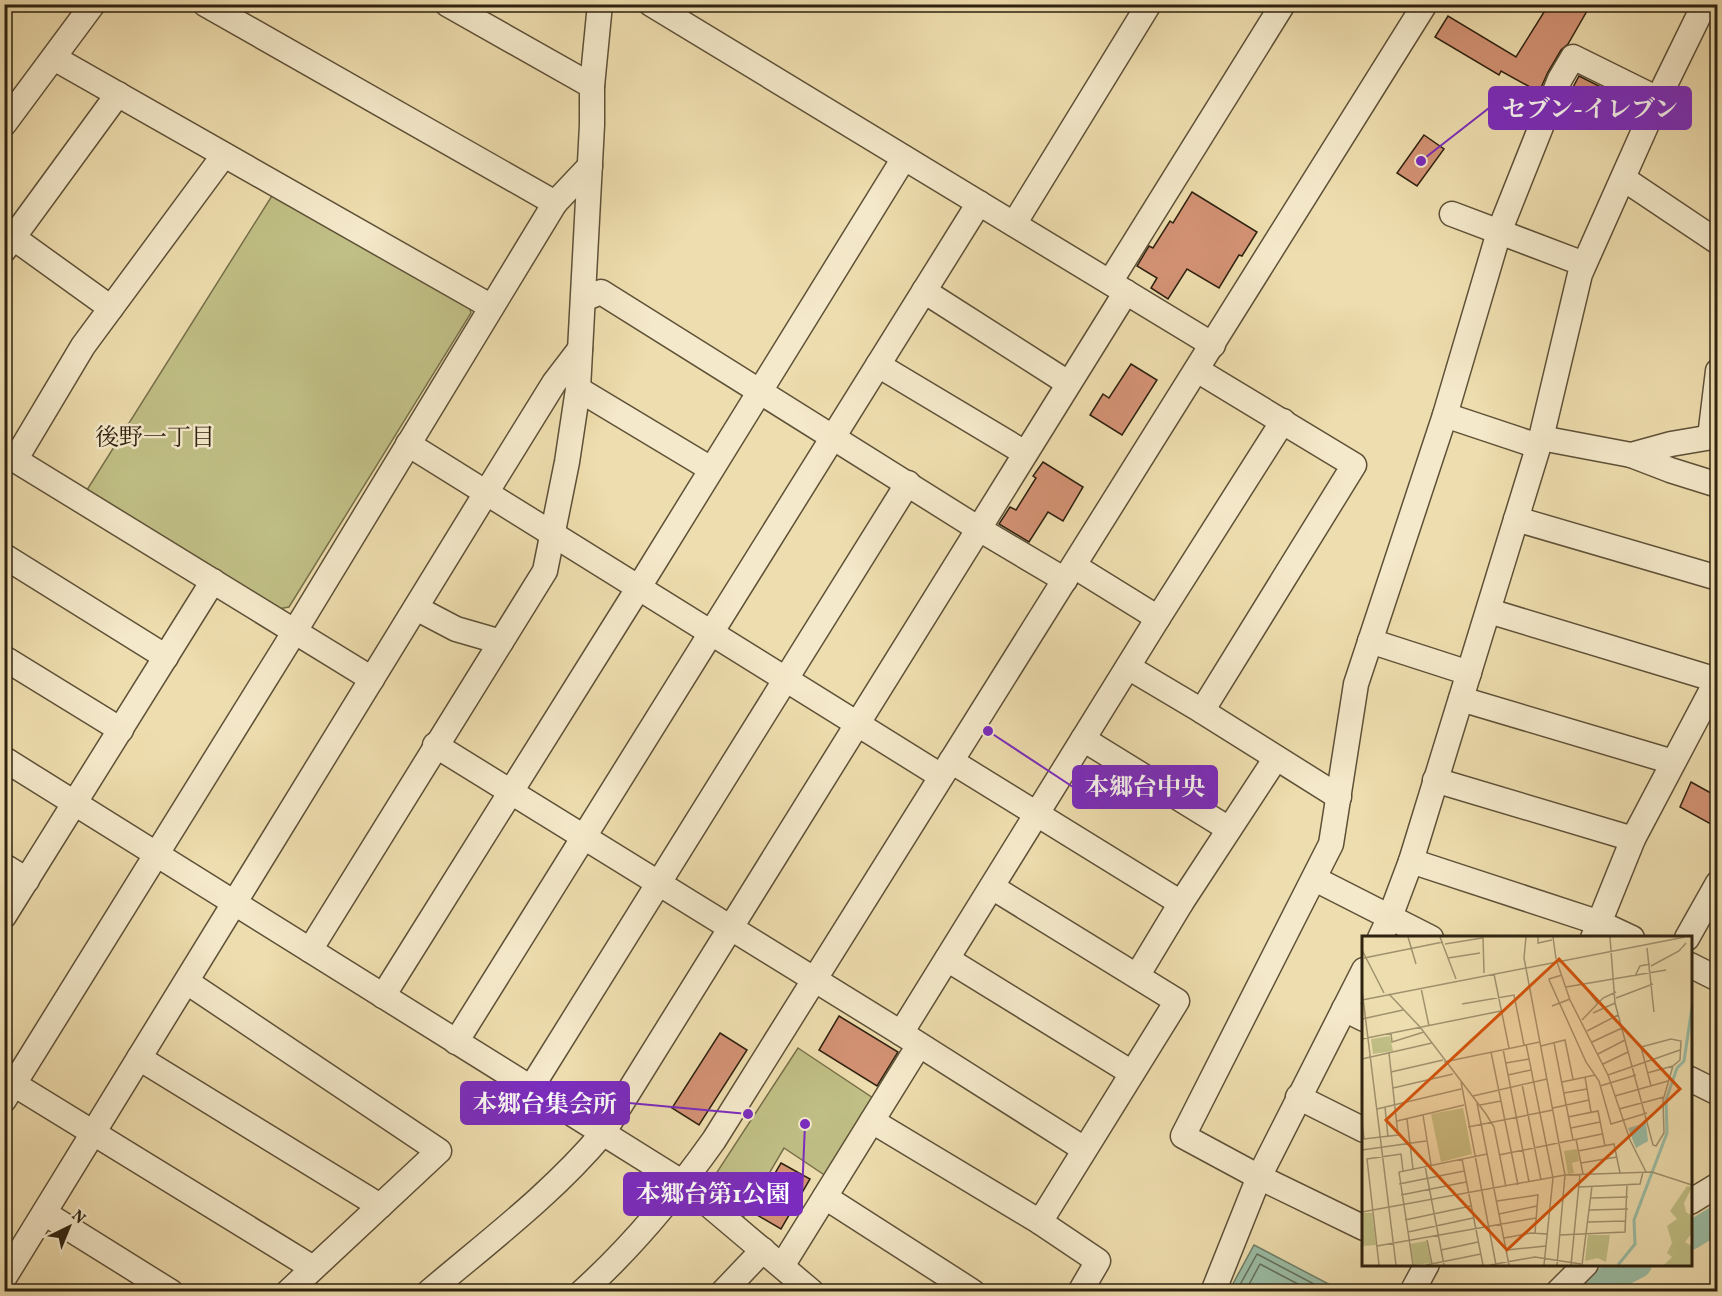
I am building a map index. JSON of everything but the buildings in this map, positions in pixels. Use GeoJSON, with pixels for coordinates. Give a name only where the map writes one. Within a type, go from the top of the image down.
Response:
{"type":"FeatureCollection","features":[{"type":"Feature","properties":{"kind":"street"},"geometry":{"type":"LineString","coordinates":[[4,124],[93,4]]}},
{"type":"Feature","properties":{"kind":"street"},"geometry":{"type":"LineString","coordinates":[[205,4],[555,203]]}},
{"type":"Feature","properties":{"kind":"street"},"geometry":{"type":"LineString","coordinates":[[447,4],[592,86]]}},
{"type":"Feature","properties":{"kind":"street"},"geometry":{"type":"LineString","coordinates":[[310,950],[545,571],[567,462],[578,389],[584,299],[592,86],[600,4]]}},
{"type":"Feature","properties":{"kind":"street"},"geometry":{"type":"LineString","coordinates":[[651,4],[1213,345]]}},
{"type":"Feature","properties":{"kind":"street"},"geometry":{"type":"LineString","coordinates":[[1014,224],[1149,4]]}},
{"type":"Feature","properties":{"kind":"street"},"geometry":{"type":"LineString","coordinates":[[429,1292],[550,1190],[603,1133],[1068,383],[1118,287],[1283,4]]}},
{"type":"Feature","properties":{"kind":"street"},"geometry":{"type":"LineString","coordinates":[[582,1292],[644,1231],[714,1140],[1425,4]]}},
{"type":"Feature","properties":{"kind":"street"},"geometry":{"type":"LineString","coordinates":[[1385,927],[1411,861],[1489,611],[1539,442],[1580,274],[1658,99],[1706,9]]}},
{"type":"Feature","properties":{"kind":"street"},"geometry":{"type":"LineString","coordinates":[[1362,1227],[1259,1177],[1183,1136],[1316,879],[1331,844],[1356,684],[1445,415],[1499,232],[1560,79],[1573,57],[1658,99]]}},
{"type":"Feature","properties":{"kind":"street"},"geometry":{"type":"LineString","coordinates":[[54,58],[490,306]]}},
{"type":"Feature","properties":{"kind":"street"},"geometry":{"type":"LineString","coordinates":[[111,308],[8,240],[117,94]]}},
{"type":"Feature","properties":{"kind":"street"},"geometry":{"type":"LineString","coordinates":[[224,155],[83,346],[10,457],[372,679]]}},
{"type":"Feature","properties":{"kind":"street"},"geometry":{"type":"LineString","coordinates":[[383,996],[904,158]]}},
{"type":"Feature","properties":{"kind":"street"},"geometry":{"type":"LineString","coordinates":[[313,1268],[94,1132],[8,1088],[158,854],[490,306],[555,203],[590,166]]}},
{"type":"Feature","properties":{"kind":"street"},"geometry":{"type":"LineString","coordinates":[[1624,179],[1718,242]]}},
{"type":"Feature","properties":{"kind":"street"},"geometry":{"type":"LineString","coordinates":[[456,1042],[979,203]]}},
{"type":"Feature","properties":{"kind":"street"},"geometry":{"type":"LineString","coordinates":[[1452,214],[1584,264]]}},
{"type":"Feature","properties":{"kind":"street"},"geometry":{"type":"LineString","coordinates":[[924,291],[1068,383]]}},
{"type":"Feature","properties":{"kind":"street"},"geometry":{"type":"LineString","coordinates":[[584,299],[601,292],[979,529],[1158,618]]}},
{"type":"Feature","properties":{"kind":"street"},"geometry":{"type":"LineString","coordinates":[[4,1278],[46,1214],[139,1058],[554,383],[580,349]]}},
{"type":"Feature","properties":{"kind":"street"},"geometry":{"type":"LineString","coordinates":[[878,365],[1025,453]]}},
{"type":"Feature","properties":{"kind":"street"},"geometry":{"type":"LineString","coordinates":[[1197,370],[1354,465],[1202,711]]}},
{"type":"Feature","properties":{"kind":"street"},"geometry":{"type":"LineString","coordinates":[[1631,455],[1671,444],[1714,437],[1718,370]]}},
{"type":"Feature","properties":{"kind":"street"},"geometry":{"type":"LineString","coordinates":[[578,389],[711,469]]}},
{"type":"Feature","properties":{"kind":"street"},"geometry":{"type":"LineString","coordinates":[[1445,415],[1539,442],[1631,455],[1718,485]]}},
{"type":"Feature","properties":{"kind":"street"},"geometry":{"type":"LineString","coordinates":[[782,1266],[872,1121],[947,959],[1036,813],[1283,421]]}},
{"type":"Feature","properties":{"kind":"street"},"geometry":{"type":"LineString","coordinates":[[408,444],[858,724],[1036,813],[1181,903]]}},
{"type":"Feature","properties":{"kind":"street"},"geometry":{"type":"LineString","coordinates":[[531,1088],[908,483]]}},
{"type":"Feature","properties":{"kind":"street"},"geometry":{"type":"LineString","coordinates":[[1516,519],[1718,578]]}},
{"type":"Feature","properties":{"kind":"street"},"geometry":{"type":"LineString","coordinates":[[4,556],[166,657]]}},
{"type":"Feature","properties":{"kind":"street"},"geometry":{"type":"LineString","coordinates":[[4,916],[213,581]]}},
{"type":"Feature","properties":{"kind":"street"},"geometry":{"type":"LineString","coordinates":[[416,608],[456,628],[501,642]]}},
{"type":"Feature","properties":{"kind":"street"},"geometry":{"type":"LineString","coordinates":[[1489,611],[1717,679],[1633,839],[1597,930]]}},
{"type":"Feature","properties":{"kind":"street"},"geometry":{"type":"LineString","coordinates":[[1370,641],[1469,673]]}},
{"type":"Feature","properties":{"kind":"street"},"geometry":{"type":"LineString","coordinates":[[4,658],[121,730]]}},
{"type":"Feature","properties":{"kind":"street"},"geometry":{"type":"LineString","coordinates":[[1128,667],[1339,797]]}},
{"type":"Feature","properties":{"kind":"street"},"geometry":{"type":"LineString","coordinates":[[1461,699],[1673,762]]}},
{"type":"Feature","properties":{"kind":"street"},"geometry":{"type":"LineString","coordinates":[[1083,739],[1229,829]]}},
{"type":"Feature","properties":{"kind":"street"},"geometry":{"type":"LineString","coordinates":[[435,745],[1084,1149]]}},
{"type":"Feature","properties":{"kind":"street"},"geometry":{"type":"LineString","coordinates":[[1137,976],[1181,903],[1276,758]]}},
{"type":"Feature","properties":{"kind":"street"},"geometry":{"type":"LineString","coordinates":[[4,759],[683,1183],[812,1292]]}},
{"type":"Feature","properties":{"kind":"street"},"geometry":{"type":"LineString","coordinates":[[1435,780],[1633,839]]}},
{"type":"Feature","properties":{"kind":"street"},"geometry":{"type":"LineString","coordinates":[[1411,861],[1597,930],[1623,936]]}},
{"type":"Feature","properties":{"kind":"street"},"geometry":{"type":"LineString","coordinates":[[4,866],[27,880]]}},
{"type":"Feature","properties":{"kind":"street"},"geometry":{"type":"LineString","coordinates":[[1316,879],[1385,927],[1423,936]]}},
{"type":"Feature","properties":{"kind":"street"},"geometry":{"type":"LineString","coordinates":[[1688,936],[1718,883]]}},
{"type":"Feature","properties":{"kind":"street"},"geometry":{"type":"LineString","coordinates":[[992,886],[1177,1001],[1040,1222]]}},
{"type":"Feature","properties":{"kind":"street"},"geometry":{"type":"LineString","coordinates":[[947,959],[1132,1073]]}},
{"type":"Feature","properties":{"kind":"street"},"geometry":{"type":"LineString","coordinates":[[1692,966],[1718,980]]}},
{"type":"Feature","properties":{"kind":"street"},"geometry":{"type":"LineString","coordinates":[[1213,1292],[1259,1177],[1298,1097],[1354,1014],[1362,979]]}},
{"type":"Feature","properties":{"kind":"street"},"geometry":{"type":"LineString","coordinates":[[187,982],[439,1152],[288,1292]]}},
{"type":"Feature","properties":{"kind":"street"},"geometry":{"type":"LineString","coordinates":[[139,1058],[380,1206]]}},
{"type":"Feature","properties":{"kind":"street"},"geometry":{"type":"LineString","coordinates":[[1692,1080],[1718,1093]]}},
{"type":"Feature","properties":{"kind":"street"},"geometry":{"type":"LineString","coordinates":[[1298,1097],[1362,1129]]}},
{"type":"Feature","properties":{"kind":"street"},"geometry":{"type":"LineString","coordinates":[[872,1121],[1040,1222],[1098,1261],[1080,1292]]}},
{"type":"Feature","properties":{"kind":"street"},"geometry":{"type":"LineString","coordinates":[[825,1197],[973,1292]]}},
{"type":"Feature","properties":{"kind":"street"},"geometry":{"type":"LineString","coordinates":[[46,1214],[171,1292]]}},
{"type":"Feature","properties":{"kind":"street"},"geometry":{"type":"LineString","coordinates":[[723,1292],[763,1250]]}},
{"type":"Feature","properties":{"kind":"street"},"geometry":{"type":"LineString","coordinates":[[1412,1292],[1426,1266]]}},
{"type":"Feature","properties":{"kind":"street"},"geometry":{"type":"LineString","coordinates":[[1558,1292],[1584,1266]]}},
{"type":"Feature","properties":{"kind":"shaded area"},"geometry":{"type":"Polygon","coordinates":[[[275,191],[468,302],[471,313],[289,607],[278,609],[85,493],[275,191]]]}},
{"type":"Feature","properties":{"kind":"shaded area"},"geometry":{"type":"Polygon","coordinates":[[[798,1048],[876,1100],[826,1176],[784,1148],[743,1218],[706,1189],[798,1048]]]}},
{"type":"Feature","properties":{"kind":"water"},"geometry":{"type":"Polygon","coordinates":[[[1254,1245],[1342,1291],[1229,1291],[1254,1245]]]}},
{"type":"Feature","properties":{"kind":"waterway"},"geometry":{"type":"LineString","coordinates":[[1692,1235],[1718,1219]]}},
{"type":"Feature","properties":{"kind":"waterway"},"geometry":{"type":"LineString","coordinates":[[1591,1292],[1596,1286],[1634,1266]]}},
{"type":"Feature","properties":{"kind":"place","name":"セブン-イレブン"},"geometry":{"type":"Point","coordinates":[1421,161]}},
{"type":"Feature","properties":{"kind":"place","name":"本郷台中央"},"geometry":{"type":"Point","coordinates":[988,731]}},
{"type":"Feature","properties":{"kind":"place","name":"本郷台集会所"},"geometry":{"type":"Point","coordinates":[748,1114]}},
{"type":"Feature","properties":{"kind":"place","name":"本郷台第1公園"},"geometry":{"type":"Point","coordinates":[805,1124]}},
{"type":"Feature","properties":{"kind":"district","name":"後野一丁目"},"geometry":{"type":"Point","coordinates":[155,439]}}]}
